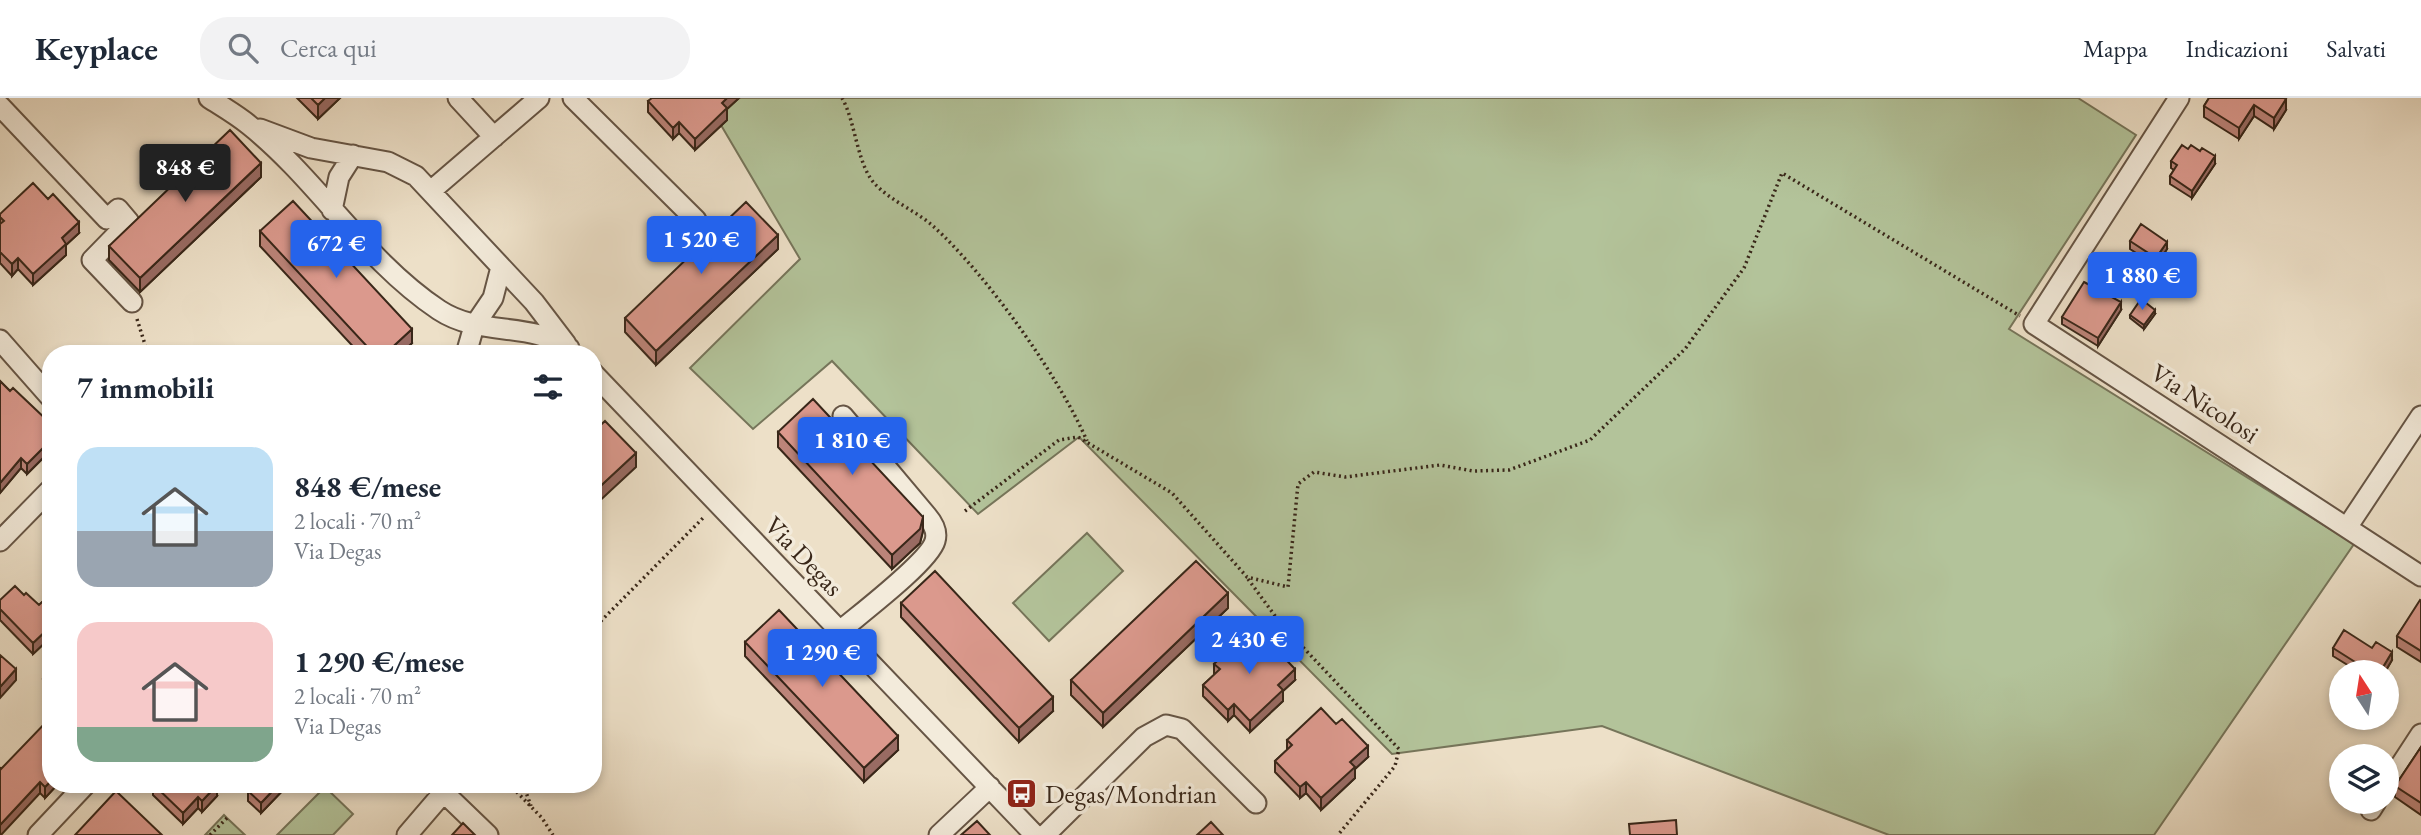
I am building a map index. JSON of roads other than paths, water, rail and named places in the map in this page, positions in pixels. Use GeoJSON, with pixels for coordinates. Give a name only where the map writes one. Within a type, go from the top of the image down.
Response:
{"type":"FeatureCollection","features":[{"type":"Feature","properties":{"kind":"street"},"geometry":{"type":"LineString","coordinates":[[209,98],[249,125],[406,285],[440,311],[474,326],[539,334],[560,345]]}},
{"type":"Feature","properties":{"kind":"street"},"geometry":{"type":"LineString","coordinates":[[458,98],[494,137]]}},
{"type":"Feature","properties":{"kind":"street"},"geometry":{"type":"LineString","coordinates":[[432,190],[539,98]]}},
{"type":"Feature","properties":{"kind":"street"},"geometry":{"type":"LineString","coordinates":[[573,98],[696,220]]}},
{"type":"Feature","properties":{"kind":"street","name":"Via Nicolosi"},"geometry":{"type":"LineString","coordinates":[[2179,98],[2034,324],[2421,576]]}},
{"type":"Feature","properties":{"kind":"street"},"geometry":{"type":"LineString","coordinates":[[0,106],[107,219],[118,209],[129,222],[92,260],[132,302]]}},
{"type":"Feature","properties":{"kind":"street"},"geometry":{"type":"LineString","coordinates":[[249,125],[311,148],[395,164],[416,176],[502,267],[567,345]]}},
{"type":"Feature","properties":{"kind":"street"},"geometry":{"type":"LineString","coordinates":[[332,210],[339,177],[353,155]]}},
{"type":"Feature","properties":{"kind":"street"},"geometry":{"type":"LineString","coordinates":[[469,345],[474,326],[489,306],[502,267]]}},
{"type":"Feature","properties":{"kind":"street"},"geometry":{"type":"LineString","coordinates":[[0,340],[42,388]]}},
{"type":"Feature","properties":{"kind":"street","name":"Via Degas"},"geometry":{"type":"LineString","coordinates":[[602,382],[1035,835]]}},
{"type":"Feature","properties":{"kind":"street"},"geometry":{"type":"LineString","coordinates":[[840,631],[925,557],[936,539],[934,525],[928,516],[843,416]]}},
{"type":"Feature","properties":{"kind":"street"},"geometry":{"type":"LineString","coordinates":[[2348,526],[2421,416]]}},
{"type":"Feature","properties":{"kind":"street"},"geometry":{"type":"LineString","coordinates":[[0,541],[42,498]]}},
{"type":"Feature","properties":{"kind":"street"},"geometry":{"type":"LineString","coordinates":[[1045,835],[1144,737],[1166,725],[1182,729],[1256,803]]}},
{"type":"Feature","properties":{"kind":"street"},"geometry":{"type":"LineString","coordinates":[[2399,768],[2421,734]]}},
{"type":"Feature","properties":{"kind":"street"},"geometry":{"type":"LineString","coordinates":[[939,835],[990,788]]}},
{"type":"Feature","properties":{"kind":"street"},"geometry":{"type":"LineString","coordinates":[[38,835],[78,793]]}},
{"type":"Feature","properties":{"kind":"street"},"geometry":{"type":"LineString","coordinates":[[407,835],[436,793]]}},
{"type":"Feature","properties":{"kind":"street"},"geometry":{"type":"LineString","coordinates":[[444,793],[488,835]]}},
{"type":"Feature","properties":{"kind":"place","name":"Degas/Mondrian"},"geometry":{"type":"Point","coordinates":[1022,794]}}]}
